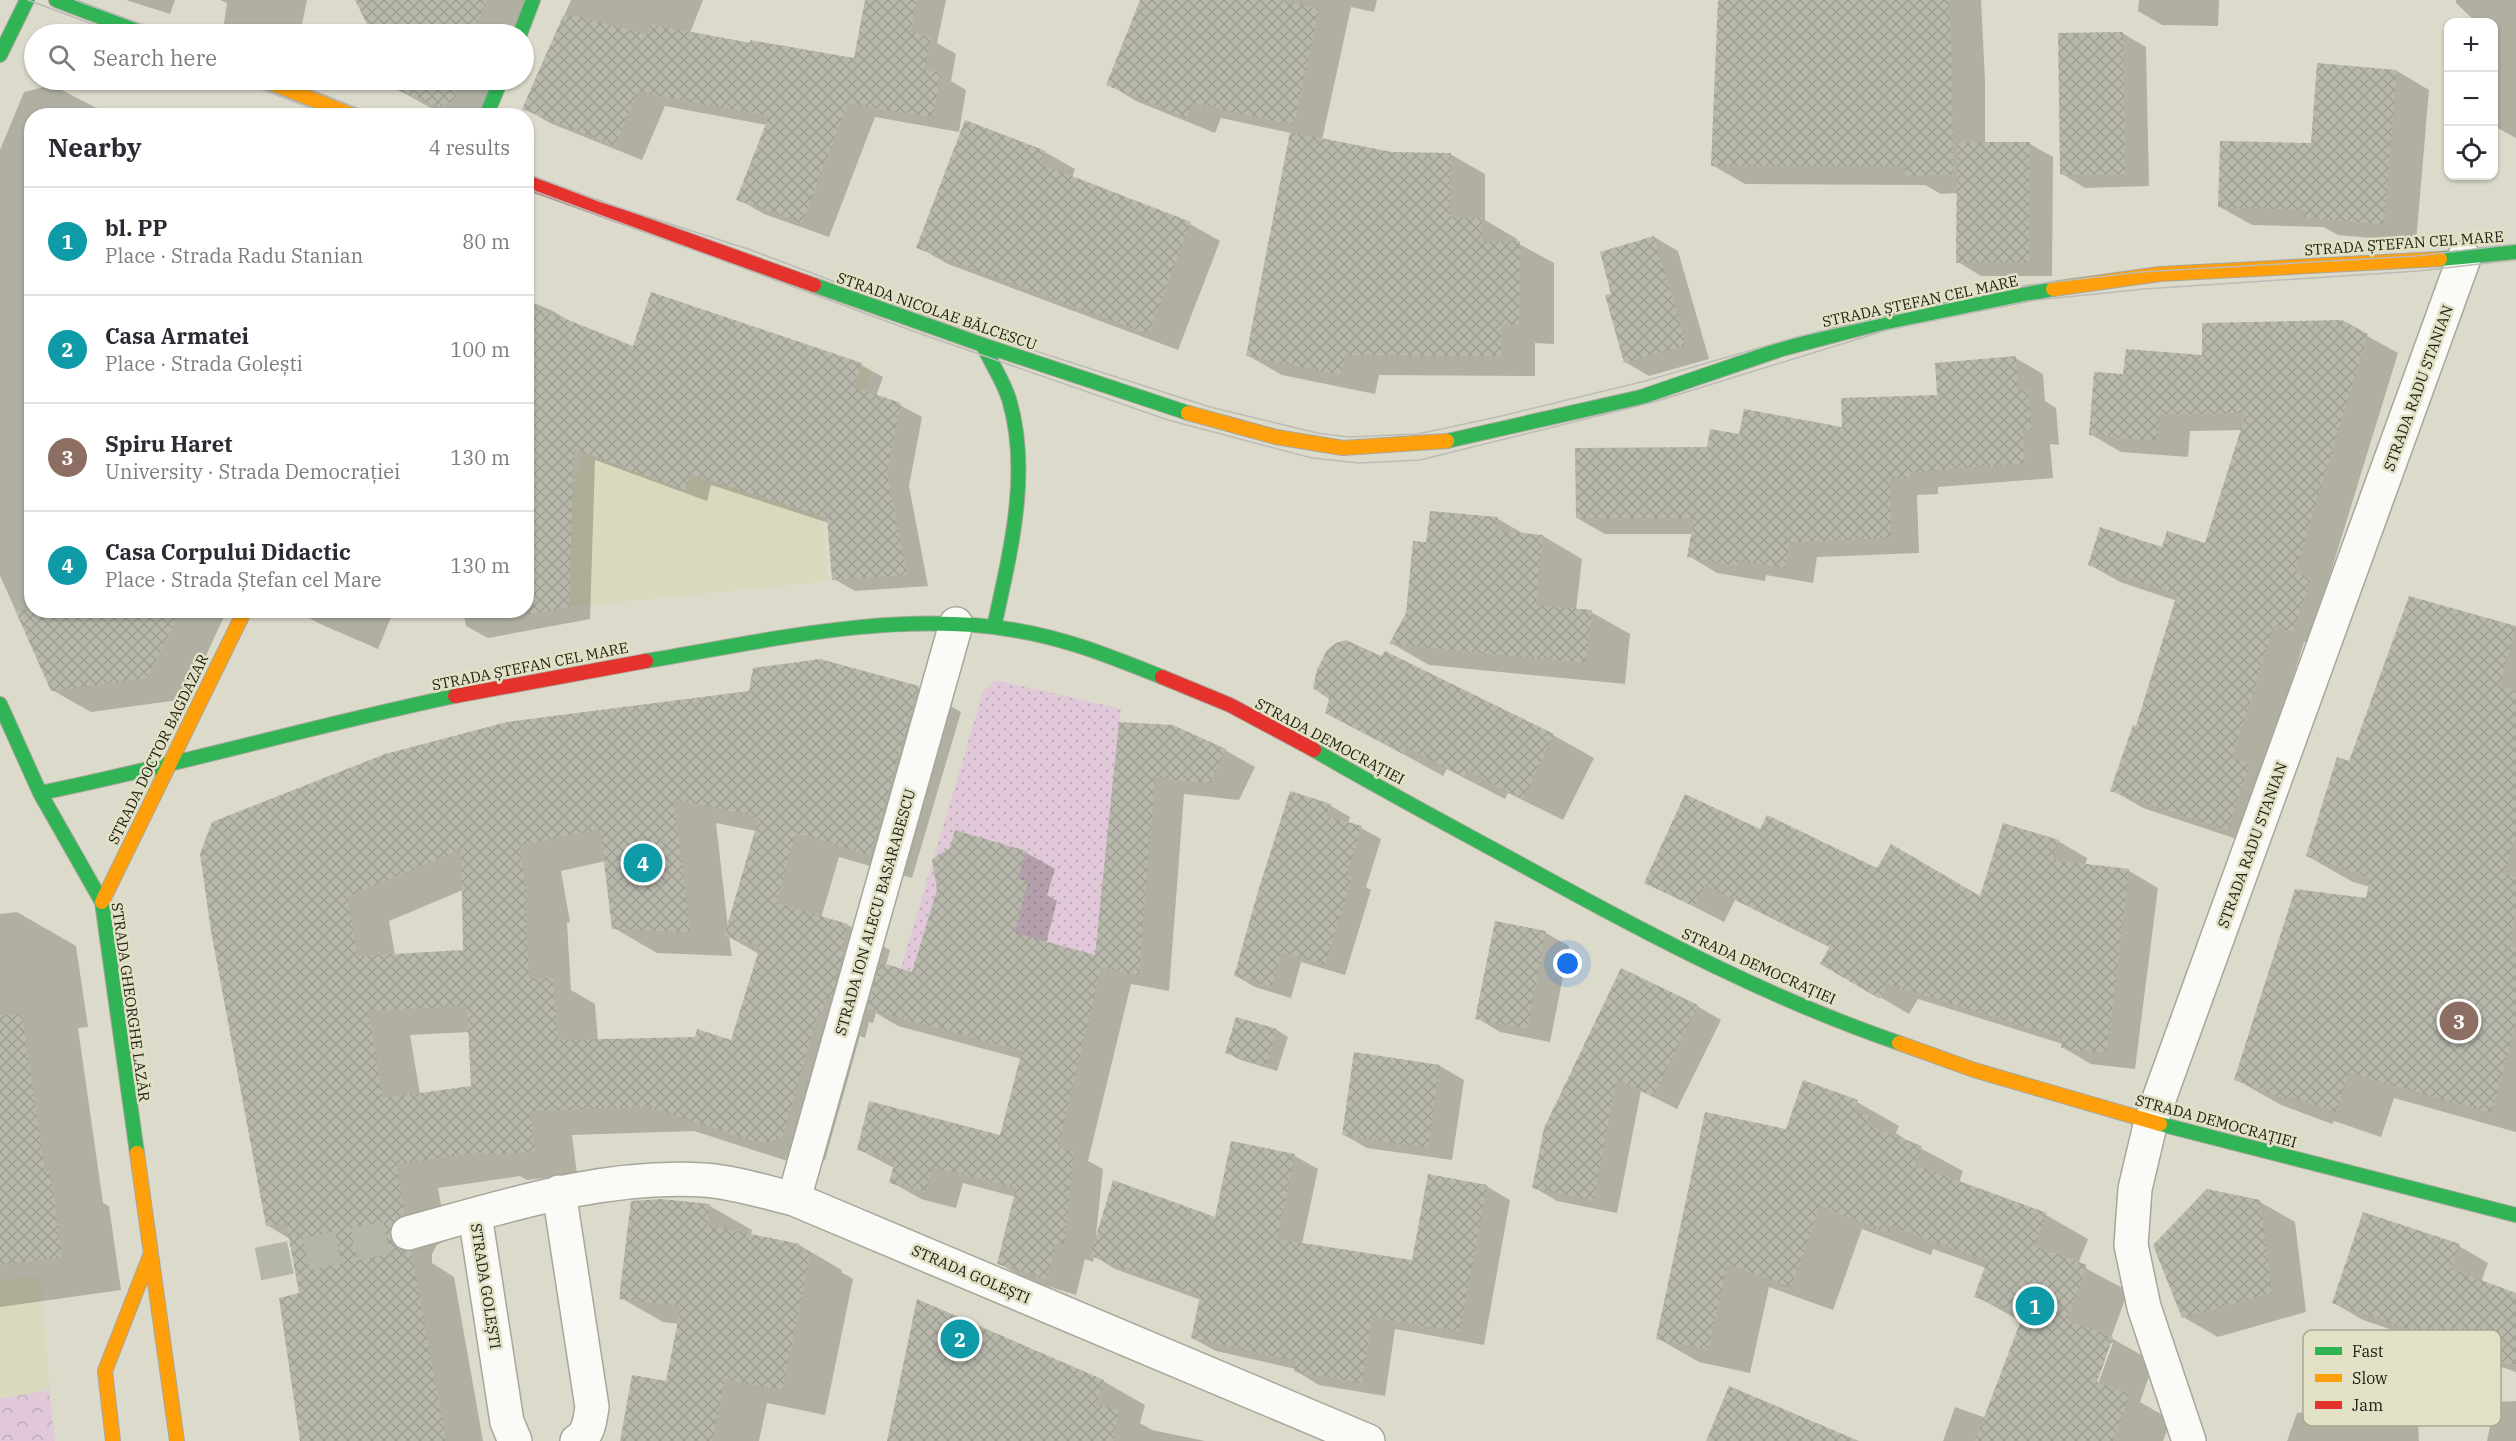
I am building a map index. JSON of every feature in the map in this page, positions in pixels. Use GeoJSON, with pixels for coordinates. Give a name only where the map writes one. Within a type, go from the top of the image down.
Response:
{"type":"FeatureCollection","features":[{"type":"Feature","properties":{"kind":"main road"},"geometry":{"type":"LineString","coordinates":[[0,56],[27,0]]}},
{"type":"Feature","properties":{"kind":"main road"},"geometry":{"type":"LineString","coordinates":[[56,0],[119,24]]}},
{"type":"Feature","properties":{"kind":"main road"},"geometry":{"type":"LineString","coordinates":[[524,24],[533,0]]}},
{"type":"Feature","properties":{"kind":"main road"},"geometry":{"type":"LineString","coordinates":[[289,90],[335,108]]}},
{"type":"Feature","properties":{"kind":"main road"},"geometry":{"type":"LineString","coordinates":[[489,108],[497,90]]}},
{"type":"Feature","properties":{"kind":"main road","name":"STRADA NICOLAE BĂLCESCU"},"geometry":{"type":"LineString","coordinates":[[534,185],[983,345],[1211,421],[1276,437],[1342,448]]}},
{"type":"Feature","properties":{"kind":"main road","name":"STRADA ȘTEFAN CEL MARE"},"geometry":{"type":"LineString","coordinates":[[1342,448],[1448,441],[1513,427],[1641,397],[1782,349],[1877,324],[2060,288],[2160,274],[2464,258],[2516,252]]}},
{"type":"Feature","properties":{"kind":"main road"},"geometry":{"type":"LineString","coordinates":[[983,345],[1008,399],[1018,452],[1016,512],[994,627]]}},
{"type":"Feature","properties":{"kind":"main road","name":"STRADA DOCTOR BAGDAZAR"},"geometry":{"type":"LineString","coordinates":[[102,902],[240,618]]}},
{"type":"Feature","properties":{"kind":"main road","name":"STRADA ȘTEFAN CEL MARE"},"geometry":{"type":"LineString","coordinates":[[40,793],[100,782],[393,709],[517,683],[825,633],[956,624],[1035,632]]}},
{"type":"Feature","properties":{"kind":"main road","name":"STRADA DEMOCRAȚIEI"},"geometry":{"type":"LineString","coordinates":[[1035,632],[1123,661],[1230,705],[1684,952],[1803,1006],[1958,1064],[2151,1121],[2267,1153],[2516,1215]]}},
{"type":"Feature","properties":{"kind":"main road","name":"STRADA GHEORGHE LAZĂR"},"geometry":{"type":"LineString","coordinates":[[0,705],[40,793],[102,902],[177,1441]]}},
{"type":"Feature","properties":{"kind":"main road","name":"STRADA GHEORGHE LAZĂR"},"geometry":{"type":"LineString","coordinates":[[113,1441],[105,1371],[150,1255]]}},
{"type":"Feature","properties":{"kind":"street","name":"STRADA RADU STANIAN"},"geometry":{"type":"LineString","coordinates":[[2189,1441],[2144,1307],[2132,1245],[2135,1189],[2151,1121],[2464,258]]}},
{"type":"Feature","properties":{"kind":"street","name":"STRADA ION ALECU BASARABESCU"},"geometry":{"type":"LineString","coordinates":[[794,1199],[956,624]]}},
{"type":"Feature","properties":{"kind":"street","name":"STRADA GOLEȘTI"},"geometry":{"type":"LineString","coordinates":[[515,1441],[507,1422],[476,1215],[559,1192],[633,1180],[706,1180],[794,1199],[1368,1441]]}},
{"type":"Feature","properties":{"kind":"street"},"geometry":{"type":"LineString","coordinates":[[559,1192],[592,1407],[587,1431],[577,1441]]}},
{"type":"Feature","properties":{"kind":"street"},"geometry":{"type":"LineString","coordinates":[[408,1233],[476,1215]]}},
{"type":"Feature","properties":{"kind":"shaded area"},"geometry":{"type":"Polygon","coordinates":[[[651,292],[872,367],[823,514],[828,581],[569,607],[572,487],[622,341],[633,345],[651,292]]]}},
{"type":"Feature","properties":{"kind":"shaded area"},"geometry":{"type":"Polygon","coordinates":[[[40,1275],[50,1390],[0,1398],[0,1281],[40,1275]]]}},
{"type":"Feature","properties":{"kind":"green space"},"geometry":{"type":"Polygon","coordinates":[[[996,680],[1121,709],[1088,1024],[901,968],[983,692],[996,680]]]}},
{"type":"Feature","properties":{"kind":"green space"},"geometry":{"type":"Polygon","coordinates":[[[49,1390],[55,1441],[0,1441],[0,1399],[49,1390]]]}},
{"type":"Feature","properties":{"kind":"building"},"geometry":{"type":"Polygon","coordinates":[[[355,0],[487,0],[477,24],[367,24],[355,0]]]}},
{"type":"Feature","properties":{"kind":"building"},"geometry":{"type":"Polygon","coordinates":[[[865,0],[917,0],[910,32],[931,38],[924,70],[941,73],[933,118],[848,103],[802,223],[736,200],[769,116],[638,92],[615,146],[534,114],[534,108],[522,108],[530,90],[534,90],[534,82],[563,16],[577,16],[648,35],[650,24],[750,43],[750,40],[854,58],[865,0]]]}},
{"type":"Feature","properties":{"kind":"building"},"geometry":{"type":"Polygon","coordinates":[[[1140,0],[1280,0],[1319,9],[1294,125],[1193,103],[1187,118],[1106,85],[1140,0]]]}},
{"type":"Feature","properties":{"kind":"building"},"geometry":{"type":"Polygon","coordinates":[[[1718,0],[1949,0],[1953,174],[1906,176],[1906,167],[1711,166],[1718,0]]]}},
{"type":"Feature","properties":{"kind":"building"},"geometry":{"type":"Polygon","coordinates":[[[2123,32],[2125,174],[2060,175],[2058,33],[2123,32]]]}},
{"type":"Feature","properties":{"kind":"building"},"geometry":{"type":"Polygon","coordinates":[[[2317,63],[2397,70],[2384,224],[2304,218],[2305,210],[2218,207],[2220,141],[2311,143],[2317,63]]]}},
{"type":"Feature","properties":{"kind":"building"},"geometry":{"type":"Polygon","coordinates":[[[396,90],[456,90],[456,99],[439,107],[396,90]]]}},
{"type":"Feature","properties":{"kind":"building"},"geometry":{"type":"Polygon","coordinates":[[[965,120],[1046,151],[1041,164],[1191,222],[1148,334],[916,248],[965,120]]]}},
{"type":"Feature","properties":{"kind":"building"},"geometry":{"type":"Polygon","coordinates":[[[1290,132],[1392,152],[1451,153],[1450,217],[1482,217],[1482,241],[1520,241],[1519,325],[1501,324],[1501,356],[1345,355],[1341,375],[1246,356],[1290,132]]]}},
{"type":"Feature","properties":{"kind":"building"},"geometry":{"type":"Polygon","coordinates":[[[1957,142],[2030,142],[2029,263],[1956,263],[1957,142]]]}},
{"type":"Feature","properties":{"kind":"building"},"geometry":{"type":"Polygon","coordinates":[[[1654,236],[1686,345],[1624,363],[1605,295],[1611,294],[1600,252],[1654,236]]]}},
{"type":"Feature","properties":{"kind":"building"},"geometry":{"type":"Polygon","coordinates":[[[651,292],[862,363],[854,387],[901,403],[887,473],[907,575],[832,580],[827,518],[690,474],[685,490],[574,449],[569,607],[534,614],[534,306],[633,346],[651,292]]]}},
{"type":"Feature","properties":{"kind":"building"},"geometry":{"type":"Polygon","coordinates":[[[2342,320],[2368,334],[2295,572],[2311,578],[2293,632],[2274,626],[2232,758],[2250,764],[2227,830],[2110,791],[2133,725],[2136,726],[2177,594],[2088,565],[2100,527],[2162,547],[2167,531],[2205,543],[2246,413],[2160,414],[2157,441],[2089,435],[2094,372],[2123,374],[2126,349],[2202,355],[2202,323],[2342,320]]]}},
{"type":"Feature","properties":{"kind":"building"},"geometry":{"type":"Polygon","coordinates":[[[2016,356],[2018,391],[2028,390],[2032,430],[2022,429],[2025,463],[1910,472],[1910,478],[1890,479],[1891,538],[1789,542],[1785,568],[1738,560],[1737,566],[1687,557],[1694,518],[1576,518],[1575,448],[1707,447],[1710,429],[1739,434],[1744,409],[1842,427],[1841,398],[1937,395],[1935,363],[2016,356]]]}},
{"type":"Feature","properties":{"kind":"building"},"geometry":{"type":"Polygon","coordinates":[[[1430,511],[1498,517],[1497,530],[1543,535],[1536,605],[1592,610],[1586,663],[1389,644],[1406,613],[1413,541],[1426,542],[1430,511]]]}},
{"type":"Feature","properties":{"kind":"building"},"geometry":{"type":"Polygon","coordinates":[[[2409,596],[2516,626],[2500,686],[2516,691],[2516,837],[2504,874],[2516,877],[2516,909],[2510,946],[2516,948],[2516,1024],[2491,1113],[2349,1073],[2336,1112],[2288,1096],[2286,1099],[2234,1080],[2295,889],[2366,898],[2370,878],[2306,856],[2337,757],[2349,761],[2409,596]]]}},
{"type":"Feature","properties":{"kind":"building"},"geometry":{"type":"Polygon","coordinates":[[[15,610],[24,610],[24,618],[176,618],[148,678],[51,691],[15,610]]]}},
{"type":"Feature","properties":{"kind":"building"},"geometry":{"type":"Polygon","coordinates":[[[1346,640],[1381,656],[1385,651],[1554,734],[1523,799],[1467,771],[1464,777],[1406,747],[1403,754],[1325,713],[1329,699],[1313,688],[1317,670],[1327,650],[1336,643],[1346,640]]]}},
{"type":"Feature","properties":{"kind":"building"},"geometry":{"type":"Polygon","coordinates":[[[820,659],[919,686],[870,855],[796,833],[776,903],[848,924],[841,950],[844,951],[831,999],[827,998],[822,1014],[818,1013],[783,1136],[769,1142],[753,1141],[650,1107],[530,1111],[535,1151],[483,1156],[482,1152],[396,1164],[405,1214],[394,1220],[390,1229],[390,1237],[395,1247],[403,1251],[411,1251],[446,1441],[300,1441],[279,1298],[299,1293],[286,1223],[266,1226],[211,931],[200,854],[212,822],[385,754],[507,722],[749,691],[753,668],[820,659]],[[674,799],[690,932],[612,929],[600,829],[519,846],[528,899],[525,899],[529,979],[553,978],[558,1040],[695,1037],[697,1029],[731,1040],[760,946],[724,936],[759,817],[674,799]],[[461,849],[347,897],[358,956],[463,950],[461,849]],[[467,1006],[368,1011],[383,1098],[471,1086],[467,1006]]]}},
{"type":"Feature","properties":{"kind":"building"},"geometry":{"type":"Polygon","coordinates":[[[1119,722],[1173,725],[1226,749],[1210,783],[1155,778],[1139,975],[1101,968],[1058,1147],[1074,1151],[1064,1246],[1056,1243],[1047,1279],[997,1264],[1016,1188],[933,1167],[926,1192],[889,1183],[895,1160],[857,1150],[869,1101],[1000,1135],[1022,1051],[867,1009],[880,962],[912,972],[937,890],[932,859],[950,848],[955,830],[1026,851],[1018,879],[1028,882],[1015,933],[1095,955],[1119,722]]]}},
{"type":"Feature","properties":{"kind":"building"},"geometry":{"type":"Polygon","coordinates":[[[1290,791],[1331,804],[1327,816],[1362,826],[1346,876],[1352,877],[1325,965],[1282,952],[1272,987],[1234,976],[1290,791]]]}},
{"type":"Feature","properties":{"kind":"building"},"geometry":{"type":"Polygon","coordinates":[[[1685,794],[1760,829],[1767,815],[1877,868],[1891,844],[1980,896],[2003,823],[2059,840],[2053,860],[2129,869],[2107,1053],[2061,1048],[2062,1038],[1888,984],[1880,999],[1820,964],[1830,946],[1705,885],[1695,907],[1644,883],[1685,794]]]}},
{"type":"Feature","properties":{"kind":"building"},"geometry":{"type":"Polygon","coordinates":[[[1495,921],[1546,931],[1527,1029],[1475,1019],[1495,921]]]}},
{"type":"Feature","properties":{"kind":"building"},"geometry":{"type":"Polygon","coordinates":[[[1621,968],[1698,1005],[1653,1097],[1617,1079],[1593,1201],[1532,1188],[1544,1128],[1621,968]]]}},
{"type":"Feature","properties":{"kind":"building"},"geometry":{"type":"Polygon","coordinates":[[[22,1014],[45,1172],[50,1171],[62,1257],[0,1265],[0,1015],[22,1014]]]}},
{"type":"Feature","properties":{"kind":"building"},"geometry":{"type":"Polygon","coordinates":[[[1236,1017],[1277,1029],[1266,1066],[1225,1053],[1236,1017]]]}},
{"type":"Feature","properties":{"kind":"building"},"geometry":{"type":"Polygon","coordinates":[[[1354,1052],[1440,1065],[1428,1148],[1342,1135],[1354,1052]]]}},
{"type":"Feature","properties":{"kind":"building"},"geometry":{"type":"Polygon","coordinates":[[[1803,1080],[1858,1100],[1854,1111],[1871,1116],[1868,1125],[1922,1146],[1915,1165],[2047,1213],[2034,1246],[2087,1265],[2067,1320],[2113,1337],[2097,1382],[2130,1394],[2113,1441],[1975,1441],[2023,1315],[1974,1297],[1987,1261],[1891,1226],[1889,1233],[1820,1206],[1791,1287],[1727,1264],[1708,1350],[1656,1339],[1705,1112],[1786,1129],[1803,1080]]]}},
{"type":"Feature","properties":{"kind":"building"},"geometry":{"type":"Polygon","coordinates":[[[1231,1141],[1295,1154],[1277,1239],[1412,1260],[1428,1174],[1487,1185],[1460,1332],[1372,1317],[1362,1383],[1294,1372],[1296,1361],[1191,1338],[1200,1296],[1090,1256],[1113,1180],[1215,1217],[1231,1141]]]}},
{"type":"Feature","properties":{"kind":"building"},"geometry":{"type":"Polygon","coordinates":[[[2207,1189],[2260,1200],[2272,1293],[2182,1318],[2153,1245],[2207,1189]]]}},
{"type":"Feature","properties":{"kind":"building"},"geometry":{"type":"Polygon","coordinates":[[[662,1199],[710,1204],[707,1225],[800,1244],[798,1248],[811,1253],[782,1391],[725,1379],[712,1441],[620,1441],[632,1375],[666,1381],[681,1306],[619,1299],[631,1201],[662,1199]]]}},
{"type":"Feature","properties":{"kind":"building"},"geometry":{"type":"Polygon","coordinates":[[[2363,1212],[2460,1244],[2451,1269],[2516,1293],[2516,1366],[2501,1361],[2501,1330],[2411,1330],[2332,1303],[2363,1212]]]}},
{"type":"Feature","properties":{"kind":"building"},"geometry":{"type":"Polygon","coordinates":[[[917,1299],[1104,1380],[1096,1405],[1119,1409],[1113,1441],[887,1441],[917,1299]]]}},
{"type":"Feature","properties":{"kind":"building"},"geometry":{"type":"Polygon","coordinates":[[[1729,1386],[1859,1441],[1706,1441],[1729,1386]]]}},
{"type":"Feature","properties":{"kind":"tunnel"},"geometry":{"type":"LineString","coordinates":[[258,1264],[408,1233]]}},
{"type":"Feature","properties":{"kind":"tram line"},"geometry":{"type":"LineString","coordinates":[[28,0],[92,24]]}},
{"type":"Feature","properties":{"kind":"tram line"},"geometry":{"type":"LineString","coordinates":[[75,0],[141,24]]}},
{"type":"Feature","properties":{"kind":"tram line"},"geometry":{"type":"LineString","coordinates":[[263,90],[310,108]]}},
{"type":"Feature","properties":{"kind":"tram line"},"geometry":{"type":"LineString","coordinates":[[312,90],[357,108]]}},
{"type":"Feature","properties":{"kind":"tram line"},"geometry":{"type":"LineString","coordinates":[[534,176],[599,201],[751,250],[917,313],[1210,407],[1317,433],[1348,437],[1418,434],[1497,417],[1645,381],[1800,336],[2028,285],[2141,272],[2417,256],[2516,244]]}},
{"type":"Feature","properties":{"kind":"tram line"},"geometry":{"type":"LineString","coordinates":[[534,191],[913,331],[1168,420],[1312,458],[1359,463],[1420,460],[1654,402],[1887,330],[2028,301],[2144,289],[2418,271],[2516,260]]}},
{"type":"Feature","properties":{"kind":"traffic: fast"},"geometry":{"type":"LineString","coordinates":[[0,55],[27,0]]}},
{"type":"Feature","properties":{"kind":"traffic: fast"},"geometry":{"type":"LineString","coordinates":[[56,0],[119,24]]}},
{"type":"Feature","properties":{"kind":"traffic: fast"},"geometry":{"type":"LineString","coordinates":[[524,24],[533,0]]}},
{"type":"Feature","properties":{"kind":"traffic: fast"},"geometry":{"type":"LineString","coordinates":[[489,108],[497,90]]}},
{"type":"Feature","properties":{"kind":"traffic: fast"},"geometry":{"type":"LineString","coordinates":[[2440,259],[2516,252]]}},
{"type":"Feature","properties":{"kind":"traffic: fast"},"geometry":{"type":"LineString","coordinates":[[814,285],[983,345],[1188,413]]}},
{"type":"Feature","properties":{"kind":"traffic: fast"},"geometry":{"type":"LineString","coordinates":[[1447,441],[1641,397],[1782,349],[1877,324],[2053,289]]}},
{"type":"Feature","properties":{"kind":"traffic: fast"},"geometry":{"type":"LineString","coordinates":[[983,345],[1009,399],[1018,455],[1018,484],[1012,542],[994,627]]}},
{"type":"Feature","properties":{"kind":"traffic: fast"},"geometry":{"type":"LineString","coordinates":[[646,661],[830,630],[922,624],[968,625],[1014,630],[1052,638],[1090,649],[1162,677]]}},
{"type":"Feature","properties":{"kind":"traffic: fast"},"geometry":{"type":"LineString","coordinates":[[40,793],[455,696]]}},
{"type":"Feature","properties":{"kind":"traffic: fast"},"geometry":{"type":"LineString","coordinates":[[0,704],[40,793],[102,902],[137,1153]]}},
{"type":"Feature","properties":{"kind":"traffic: fast"},"geometry":{"type":"LineString","coordinates":[[1314,750],[1577,895],[1712,965],[1804,1007],[1899,1043]]}},
{"type":"Feature","properties":{"kind":"traffic: fast"},"geometry":{"type":"LineString","coordinates":[[2160,1124],[2516,1215]]}},
{"type":"Feature","properties":{"kind":"traffic: slow"},"geometry":{"type":"LineString","coordinates":[[289,90],[335,108]]}},
{"type":"Feature","properties":{"kind":"traffic: slow"},"geometry":{"type":"LineString","coordinates":[[2053,289],[2160,274],[2440,259]]}},
{"type":"Feature","properties":{"kind":"traffic: slow"},"geometry":{"type":"LineString","coordinates":[[1188,413],[1276,437],[1343,448],[1447,441]]}},
{"type":"Feature","properties":{"kind":"traffic: slow"},"geometry":{"type":"LineString","coordinates":[[102,902],[241,618]]}},
{"type":"Feature","properties":{"kind":"traffic: slow"},"geometry":{"type":"LineString","coordinates":[[1899,1043],[1974,1070],[2160,1124]]}},
{"type":"Feature","properties":{"kind":"traffic: slow"},"geometry":{"type":"LineString","coordinates":[[137,1153],[177,1441]]}},
{"type":"Feature","properties":{"kind":"traffic: slow"},"geometry":{"type":"LineString","coordinates":[[113,1441],[105,1371],[150,1256]]}},
{"type":"Feature","properties":{"kind":"traffic: jam"},"geometry":{"type":"LineString","coordinates":[[534,185],[814,285]]}},
{"type":"Feature","properties":{"kind":"traffic: jam"},"geometry":{"type":"LineString","coordinates":[[455,696],[646,661]]}},
{"type":"Feature","properties":{"kind":"traffic: jam"},"geometry":{"type":"LineString","coordinates":[[1162,677],[1230,705],[1314,750]]}},
{"type":"Feature","properties":{"kind":"place","name":"Casa Corpului Didactic"},"geometry":{"type":"Point","coordinates":[643,863]}},
{"type":"Feature","properties":{"kind":"place","name":"Spiru Haret"},"geometry":{"type":"Point","coordinates":[2459,1021]}},
{"type":"Feature","properties":{"kind":"place","name":"bl. PP"},"geometry":{"type":"Point","coordinates":[2035,1306]}},
{"type":"Feature","properties":{"kind":"place","name":"Casa Armatei"},"geometry":{"type":"Point","coordinates":[960,1339]}}]}
